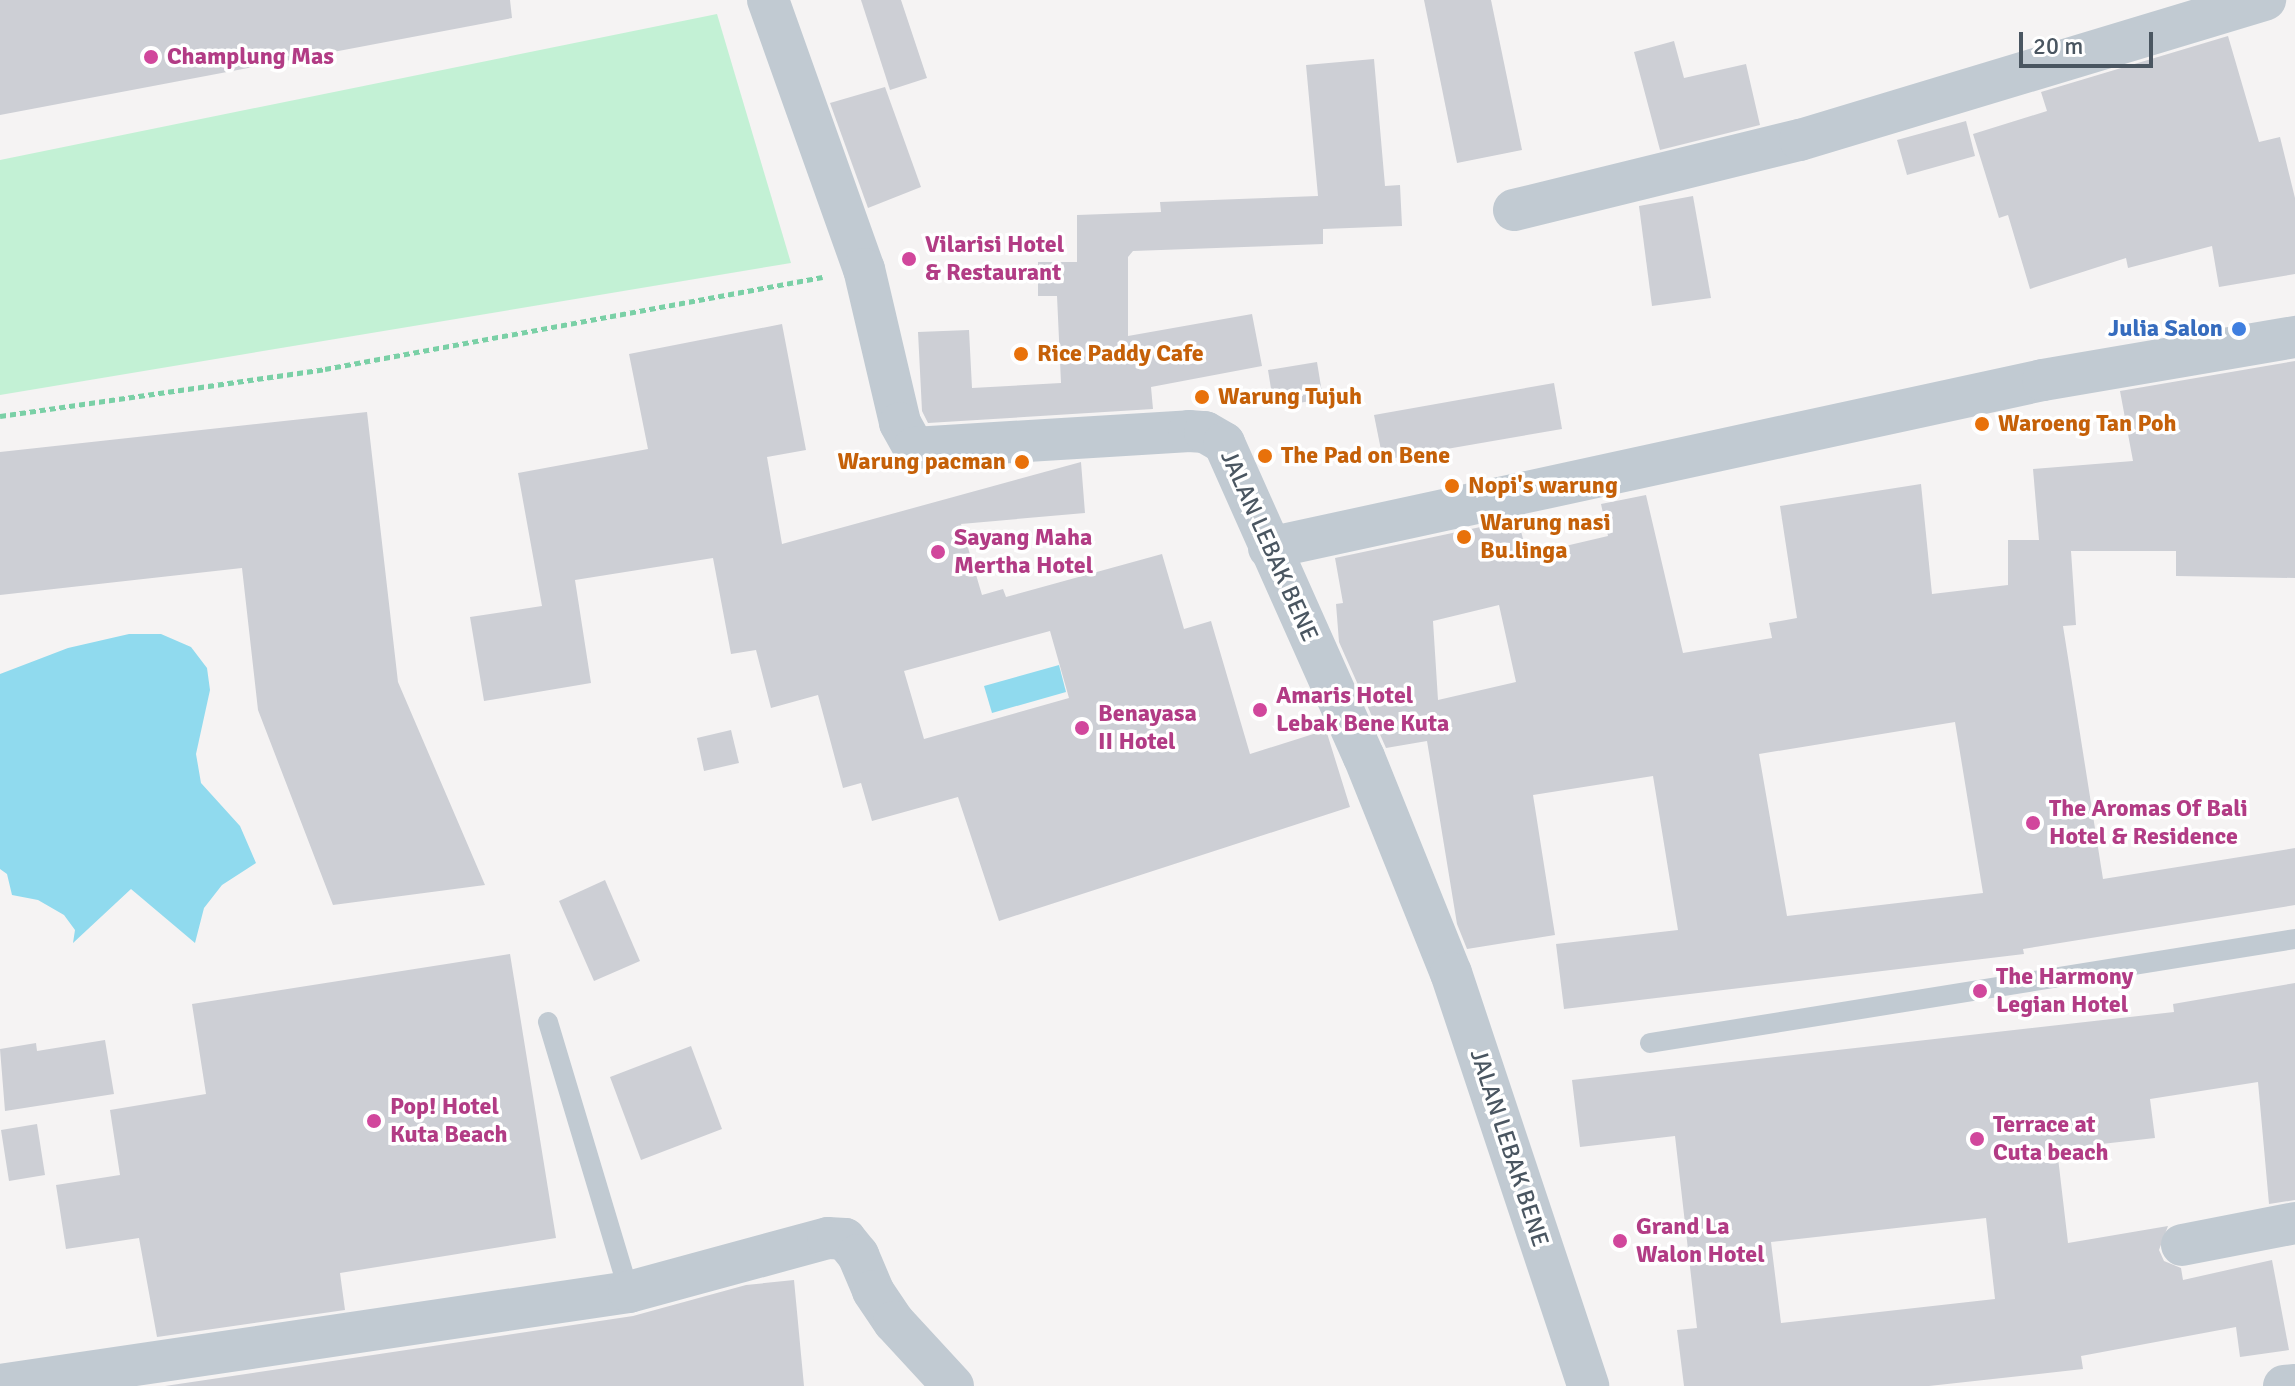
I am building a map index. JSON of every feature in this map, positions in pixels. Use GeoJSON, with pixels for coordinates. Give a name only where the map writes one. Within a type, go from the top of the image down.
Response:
{"type":"FeatureCollection","features":[{"type":"Feature","properties":{"kind":"street","name":"JALAN LEBAK BENE"},"geometry":{"type":"LineString","coordinates":[[768,0],[864,269],[900,423],[914,448],[1205,432],[1224,443],[1364,757],[1451,973],[1588,1386]]}},
{"type":"Feature","properties":{"kind":"street"},"geometry":{"type":"LineString","coordinates":[[1514,210],[1800,140],[2265,0]]}},
{"type":"Feature","properties":{"kind":"street"},"geometry":{"type":"LineString","coordinates":[[1269,548],[2043,380],[2295,337]]}},
{"type":"Feature","properties":{"kind":"street"},"geometry":{"type":"LineString","coordinates":[[2182,1245],[2295,1223]]}},
{"type":"Feature","properties":{"kind":"street"},"geometry":{"type":"LineString","coordinates":[[0,1385],[629,1292],[828,1238],[845,1239],[894,1322],[953,1386]]}},
{"type":"Feature","properties":{"kind":"street"},"geometry":{"type":"LineString","coordinates":[[2284,1386],[2295,1385]]}},
{"type":"Feature","properties":{"kind":"lane"},"geometry":{"type":"LineString","coordinates":[[1650,1043],[2295,939]]}},
{"type":"Feature","properties":{"kind":"lane"},"geometry":{"type":"LineString","coordinates":[[548,1022],[629,1292]]}},
{"type":"Feature","properties":{"kind":"path"},"geometry":{"type":"LineString","coordinates":[[0,416],[325,369],[864,269]]}},
{"type":"Feature","properties":{"kind":"green space"},"geometry":{"type":"Polygon","coordinates":[[[717,14],[791,263],[0,395],[0,160],[717,14]]]}},
{"type":"Feature","properties":{"kind":"water"},"geometry":{"type":"Polygon","coordinates":[[[129,634],[161,634],[191,647],[207,668],[210,690],[196,754],[201,783],[240,826],[256,863],[222,885],[204,908],[195,943],[131,889],[73,943],[75,930],[64,915],[38,900],[12,895],[7,874],[0,869],[0,674],[68,648],[129,634]]]}},
{"type":"Feature","properties":{"kind":"water"},"geometry":{"type":"Polygon","coordinates":[[[1059,665],[1066,692],[992,713],[984,686],[1059,665]]]}},
{"type":"Feature","properties":{"kind":"building","name":"Champlung Mas"},"geometry":{"type":"Polygon","coordinates":[[[0,0],[510,0],[512,18],[0,115],[0,0]]]}},
{"type":"Feature","properties":{"kind":"building"},"geometry":{"type":"Polygon","coordinates":[[[861,0],[901,0],[927,78],[890,90],[861,0]]]}},
{"type":"Feature","properties":{"kind":"building"},"geometry":{"type":"Polygon","coordinates":[[[1424,0],[1491,0],[1522,150],[1457,163],[1424,0]]]}},
{"type":"Feature","properties":{"kind":"building"},"geometry":{"type":"Polygon","coordinates":[[[2228,36],[2259,142],[2280,137],[2295,198],[2295,274],[2219,287],[2212,246],[2128,268],[2126,258],[2030,289],[2008,215],[1999,218],[1973,134],[2047,111],[2041,92],[2228,36]]]}},
{"type":"Feature","properties":{"kind":"building"},"geometry":{"type":"Polygon","coordinates":[[[1674,41],[1684,78],[1746,64],[1760,125],[1660,150],[1634,52],[1674,41]]]}},
{"type":"Feature","properties":{"kind":"building"},"geometry":{"type":"Polygon","coordinates":[[[1374,59],[1385,186],[1400,185],[1402,226],[1323,229],[1323,244],[1133,251],[1128,257],[1128,336],[1252,314],[1262,366],[1151,387],[1153,409],[928,423],[922,411],[918,332],[969,330],[972,388],[1061,383],[1057,296],[1038,296],[1038,262],[1077,262],[1077,215],[1161,212],[1160,202],[1318,196],[1306,65],[1374,59]]]}},
{"type":"Feature","properties":{"kind":"building"},"geometry":{"type":"Polygon","coordinates":[[[885,87],[921,187],[868,208],[830,103],[885,87]]]}},
{"type":"Feature","properties":{"kind":"building"},"geometry":{"type":"Polygon","coordinates":[[[1966,121],[1975,156],[1907,175],[1897,140],[1966,121]]]}},
{"type":"Feature","properties":{"kind":"building"},"geometry":{"type":"Polygon","coordinates":[[[1693,196],[1711,298],[1652,306],[1639,206],[1693,196]]]}},
{"type":"Feature","properties":{"kind":"building"},"geometry":{"type":"Polygon","coordinates":[[[782,324],[806,450],[767,457],[782,544],[1081,462],[1085,513],[961,524],[982,595],[1003,589],[1006,597],[1162,554],[1184,629],[1211,621],[1250,754],[1326,730],[1350,807],[999,921],[958,797],[872,821],[861,783],[843,788],[818,695],[771,708],[756,650],[731,654],[713,558],[575,580],[591,683],[484,701],[470,617],[542,606],[518,473],[648,449],[629,354],[782,324]],[[1050,631],[904,671],[924,739],[1069,698],[1050,631]]]}},
{"type":"Feature","properties":{"kind":"building"},"geometry":{"type":"Polygon","coordinates":[[[2295,361],[2295,578],[2176,576],[2176,551],[2071,551],[2076,625],[2063,626],[2103,879],[2295,848],[2295,905],[2023,949],[2024,954],[1564,1009],[1556,944],[1678,930],[1653,776],[1533,795],[1555,935],[1467,949],[1457,924],[1427,741],[1386,748],[1339,642],[1336,604],[1343,603],[1335,558],[1518,519],[1527,555],[1608,536],[1601,504],[1646,495],[1683,653],[1772,638],[1769,623],[1797,618],[1780,506],[1921,484],[1932,594],[2008,585],[2008,540],[2039,540],[2033,469],[2133,461],[2120,391],[2295,361]],[[1499,605],[1433,621],[1438,700],[1516,682],[1499,605]],[[1955,722],[1759,754],[1787,916],[1983,893],[1955,722]]]}},
{"type":"Feature","properties":{"kind":"building"},"geometry":{"type":"Polygon","coordinates":[[[1317,362],[1323,399],[1274,407],[1268,370],[1317,362]]]}},
{"type":"Feature","properties":{"kind":"building"},"geometry":{"type":"Polygon","coordinates":[[[1554,383],[1562,429],[1383,460],[1374,415],[1554,383]]]}},
{"type":"Feature","properties":{"kind":"building"},"geometry":{"type":"Polygon","coordinates":[[[367,412],[398,682],[485,885],[333,905],[258,710],[242,568],[0,595],[0,452],[367,412]]]}},
{"type":"Feature","properties":{"kind":"building"},"geometry":{"type":"Polygon","coordinates":[[[731,730],[739,763],[704,771],[697,738],[731,730]]]}},
{"type":"Feature","properties":{"kind":"building"},"geometry":{"type":"Polygon","coordinates":[[[605,880],[640,961],[594,981],[559,901],[605,880]]]}},
{"type":"Feature","properties":{"kind":"building","name":"Pop! Hotel Kuta Beach"},"geometry":{"type":"Polygon","coordinates":[[[510,954],[556,1238],[340,1273],[345,1310],[157,1337],[139,1238],[66,1249],[56,1185],[120,1175],[110,1110],[206,1094],[192,1004],[510,954]]]}},
{"type":"Feature","properties":{"kind":"building"},"geometry":{"type":"Polygon","coordinates":[[[2295,983],[2295,1200],[2269,1204],[2258,1082],[2150,1099],[2155,1138],[2057,1149],[2068,1243],[2168,1226],[2159,1250],[2164,1261],[2181,1268],[2183,1280],[2272,1260],[2289,1350],[2240,1357],[2236,1327],[2081,1356],[2083,1369],[1929,1386],[1684,1386],[1677,1330],[1697,1328],[1675,1136],[1580,1147],[1572,1080],[2174,1012],[2173,1004],[2295,983]],[[1986,1218],[1771,1242],[1781,1323],[1995,1299],[1986,1218]]]}},
{"type":"Feature","properties":{"kind":"building"},"geometry":{"type":"Polygon","coordinates":[[[105,1040],[114,1094],[5,1111],[0,1049],[36,1043],[37,1051],[105,1040]]]}},
{"type":"Feature","properties":{"kind":"building"},"geometry":{"type":"Polygon","coordinates":[[[691,1046],[722,1129],[641,1160],[610,1077],[691,1046]]]}},
{"type":"Feature","properties":{"kind":"building"},"geometry":{"type":"Polygon","coordinates":[[[37,1124],[45,1175],[9,1181],[1,1130],[37,1124]]]}},
{"type":"Feature","properties":{"kind":"building"},"geometry":{"type":"Polygon","coordinates":[[[794,1280],[804,1386],[165,1386],[633,1316],[746,1285],[794,1280]]]}},
{"type":"Feature","properties":{"kind":"place","name":"Champlung Mas"},"geometry":{"type":"Point","coordinates":[151,57]}},
{"type":"Feature","properties":{"kind":"place","name":"Vilarisi Hotel & Restaurant"},"geometry":{"type":"Point","coordinates":[909,259]}},
{"type":"Feature","properties":{"kind":"place","name":"Julia Salon"},"geometry":{"type":"Point","coordinates":[2239,329]}},
{"type":"Feature","properties":{"kind":"place","name":"Rice Paddy Cafe"},"geometry":{"type":"Point","coordinates":[1021,354]}},
{"type":"Feature","properties":{"kind":"place","name":"Warung Tujuh"},"geometry":{"type":"Point","coordinates":[1202,397]}},
{"type":"Feature","properties":{"kind":"place","name":"Waroeng Tan Poh"},"geometry":{"type":"Point","coordinates":[1982,424]}},
{"type":"Feature","properties":{"kind":"place","name":"The Pad on Bene"},"geometry":{"type":"Point","coordinates":[1265,456]}},
{"type":"Feature","properties":{"kind":"place","name":"Warung pacman"},"geometry":{"type":"Point","coordinates":[1022,462]}},
{"type":"Feature","properties":{"kind":"place","name":"Nopi's warung"},"geometry":{"type":"Point","coordinates":[1452,486]}},
{"type":"Feature","properties":{"kind":"place","name":"Warung nasi Bu.linga"},"geometry":{"type":"Point","coordinates":[1464,537]}},
{"type":"Feature","properties":{"kind":"place","name":"Sayang Maha Mertha Hotel"},"geometry":{"type":"Point","coordinates":[938,552]}},
{"type":"Feature","properties":{"kind":"place","name":"Amaris Hotel Lebak Bene Kuta"},"geometry":{"type":"Point","coordinates":[1260,710]}},
{"type":"Feature","properties":{"kind":"place","name":"Benayasa II Hotel"},"geometry":{"type":"Point","coordinates":[1082,728]}},
{"type":"Feature","properties":{"kind":"place","name":"The Aromas Of Bali Hotel & Residence"},"geometry":{"type":"Point","coordinates":[2033,823]}},
{"type":"Feature","properties":{"kind":"place","name":"The Harmony Legian Hotel"},"geometry":{"type":"Point","coordinates":[1980,991]}},
{"type":"Feature","properties":{"kind":"place","name":"Pop! Hotel Kuta Beach"},"geometry":{"type":"Point","coordinates":[374,1121]}},
{"type":"Feature","properties":{"kind":"place","name":"Terrace at Cuta beach"},"geometry":{"type":"Point","coordinates":[1977,1139]}},
{"type":"Feature","properties":{"kind":"place","name":"Grand La Walon Hotel"},"geometry":{"type":"Point","coordinates":[1620,1241]}}]}
